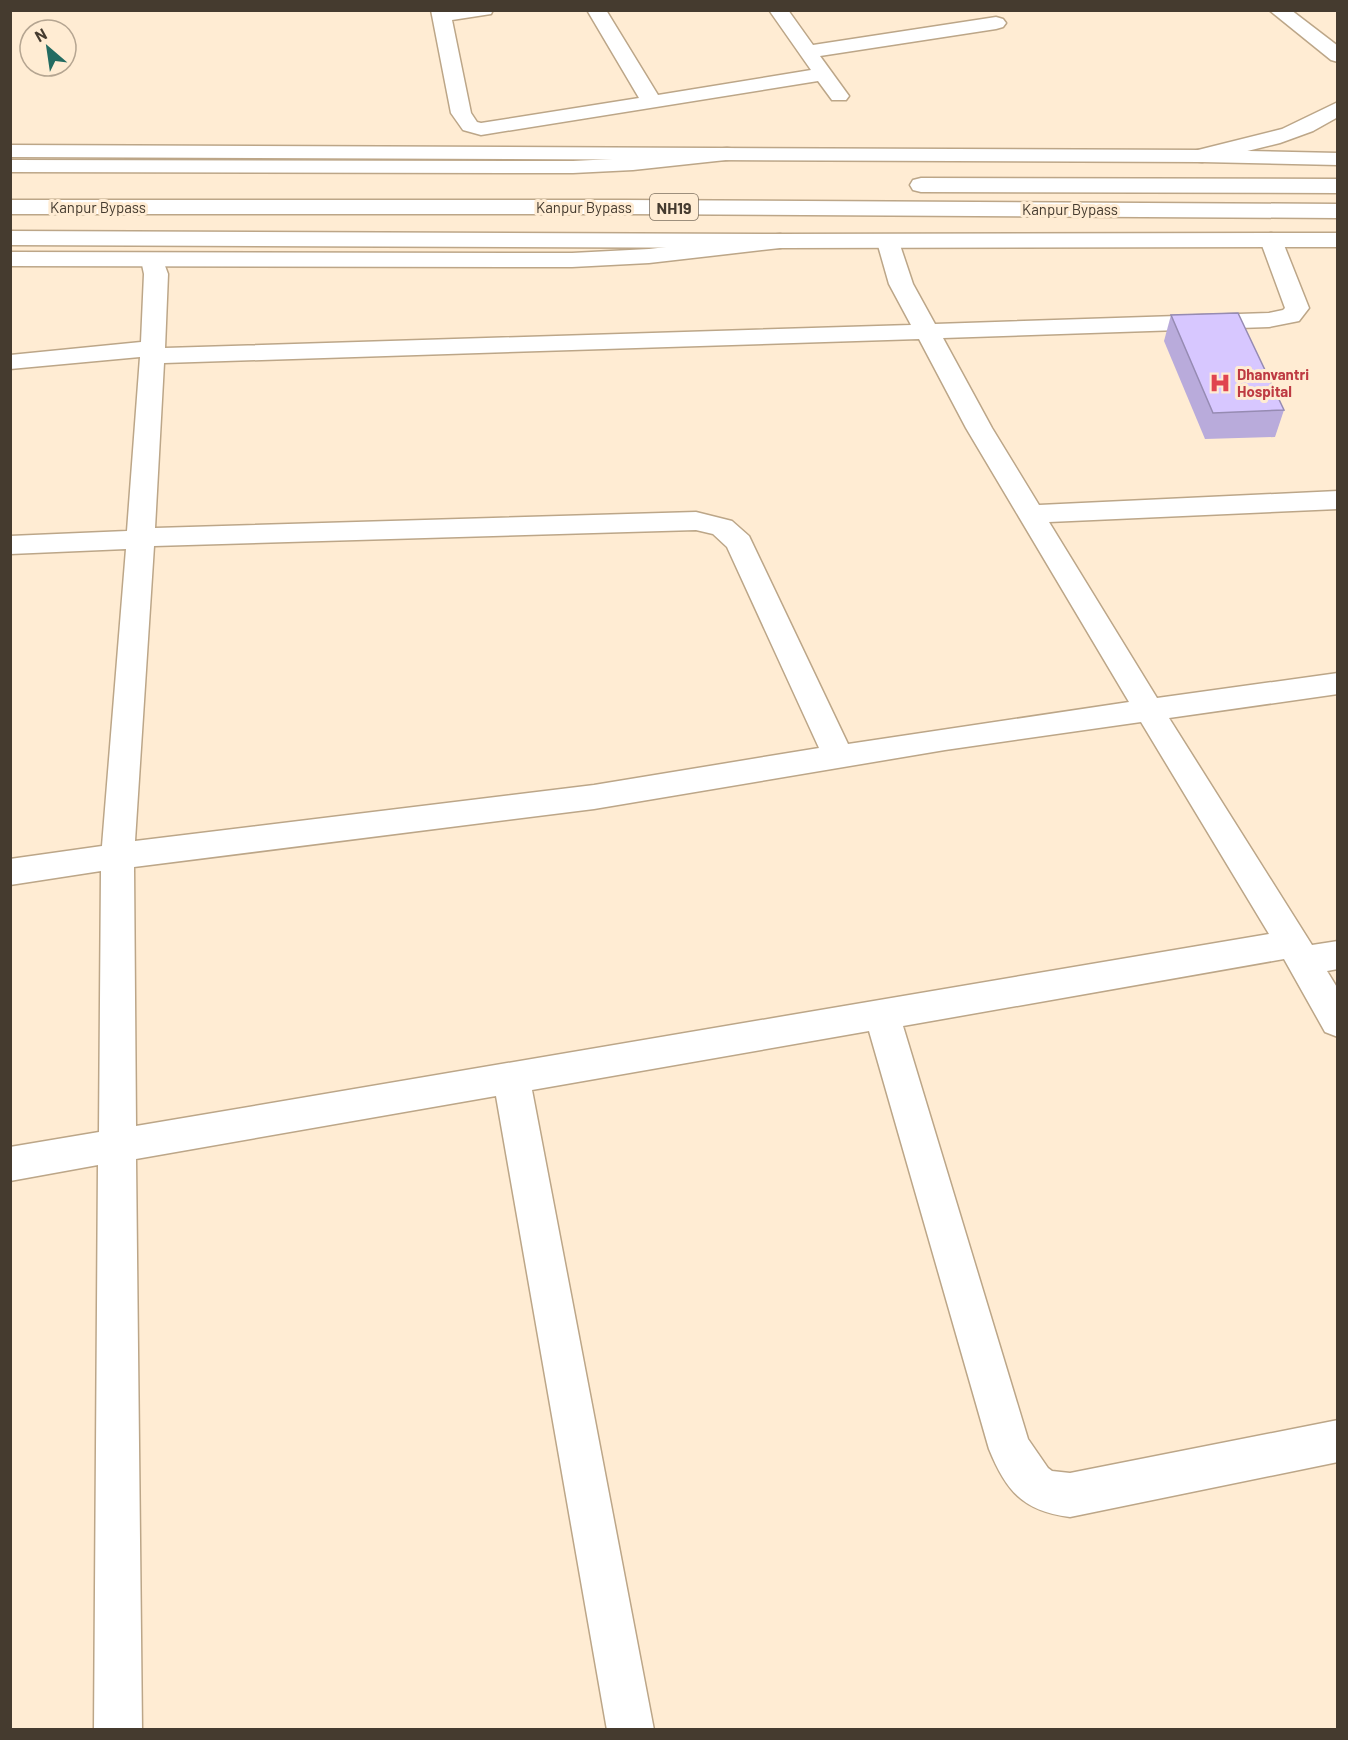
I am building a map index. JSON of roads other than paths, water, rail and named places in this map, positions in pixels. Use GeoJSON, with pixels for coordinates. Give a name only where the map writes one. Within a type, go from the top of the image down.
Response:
{"type":"FeatureCollection","features":[{"type":"Feature","properties":{"kind":"main road"},"geometry":{"type":"LineString","coordinates":[[484,10],[440,13],[461,113],[470,126],[481,129],[823,74]]}},
{"type":"Feature","properties":{"kind":"main road"},"geometry":{"type":"LineString","coordinates":[[596,10],[652,102]]}},
{"type":"Feature","properties":{"kind":"main road"},"geometry":{"type":"LineString","coordinates":[[778,10],[839,96]]}},
{"type":"Feature","properties":{"kind":"main road"},"geometry":{"type":"LineString","coordinates":[[1278,10],[1338,56]]}},
{"type":"Feature","properties":{"kind":"main road"},"geometry":{"type":"LineString","coordinates":[[807,52],[996,24]]}},
{"type":"Feature","properties":{"kind":"main road"},"geometry":{"type":"LineString","coordinates":[[1202,156],[1278,138],[1309,126],[1338,108]]}},
{"type":"Feature","properties":{"kind":"main road"},"geometry":{"type":"LineString","coordinates":[[10,151],[1202,156],[1338,159]]}},
{"type":"Feature","properties":{"kind":"main road"},"geometry":{"type":"LineString","coordinates":[[10,166],[573,167],[633,164],[727,154]]}},
{"type":"Feature","properties":{"kind":"main road","name":"Kanpur Bypass"},"geometry":{"type":"LineString","coordinates":[[10,185],[620,185]]}},
{"type":"Feature","properties":{"kind":"main road","name":"Kanpur Bypass"},"geometry":{"type":"LineString","coordinates":[[894,185],[1338,186]]}},
{"type":"Feature","properties":{"kind":"main road","name":"Kanpur Bypass"},"geometry":{"type":"LineString","coordinates":[[10,207],[624,207],[1338,211]]}},
{"type":"Feature","properties":{"kind":"main road"},"geometry":{"type":"LineString","coordinates":[[10,238],[888,242],[1338,240]]}},
{"type":"Feature","properties":{"kind":"main road"},"geometry":{"type":"LineString","coordinates":[[10,362],[152,352],[397,350],[1269,320],[1291,316],[1297,308],[1271,240]]}},
{"type":"Feature","properties":{"kind":"main road"},"geometry":{"type":"LineString","coordinates":[[10,259],[572,260],[649,256],[780,241]]}},
{"type":"Feature","properties":{"kind":"main road"},"geometry":{"type":"LineString","coordinates":[[888,242],[901,284],[979,428],[1338,1022]]}},
{"type":"Feature","properties":{"kind":"main road"},"geometry":{"type":"LineString","coordinates":[[118,1730],[117,856],[152,352],[156,274],[153,260]]}},
{"type":"Feature","properties":{"kind":"main road"},"geometry":{"type":"LineString","coordinates":[[1031,514],[1338,500]]}},
{"type":"Feature","properties":{"kind":"main road"},"geometry":{"type":"LineString","coordinates":[[10,545],[123,542],[140,537],[696,521],[722,527],[739,542],[839,757]]}},
{"type":"Feature","properties":{"kind":"main road"},"geometry":{"type":"LineString","coordinates":[[10,872],[117,856],[594,797],[945,739],[1338,683]]}},
{"type":"Feature","properties":{"kind":"main road"},"geometry":{"type":"LineString","coordinates":[[10,1164],[882,1014],[1297,952],[1338,955]]}},
{"type":"Feature","properties":{"kind":"main road"},"geometry":{"type":"LineString","coordinates":[[882,1014],[1010,1449],[1033,1486],[1050,1494],[1070,1495],[1338,1441]]}},
{"type":"Feature","properties":{"kind":"main road"},"geometry":{"type":"LineString","coordinates":[[511,1077],[631,1730]]}},
{"type":"Feature","properties":{"kind":"place","name":"Dhanvantri Hospital"},"geometry":{"type":"Point","coordinates":[1220,383]}}]}
